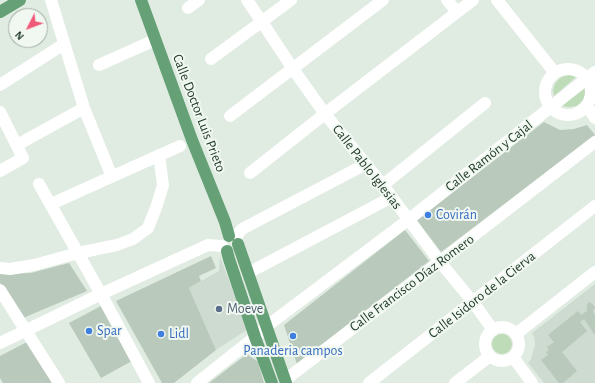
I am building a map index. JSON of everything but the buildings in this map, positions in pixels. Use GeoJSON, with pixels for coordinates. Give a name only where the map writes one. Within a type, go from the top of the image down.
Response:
{"type":"FeatureCollection","features":[{"type":"Feature","properties":{"kind":"main road","name":"Calle Doctor Luis Prieto"},"geometry":{"type":"LineString","coordinates":[[141,0],[192,140],[225,222],[230,243]]}},
{"type":"Feature","properties":{"kind":"main road"},"geometry":{"type":"LineString","coordinates":[[230,243],[248,273],[286,381]]}},
{"type":"Feature","properties":{"kind":"main road"},"geometry":{"type":"LineString","coordinates":[[230,243],[229,260],[272,383]]}},
{"type":"Feature","properties":{"kind":"street"},"geometry":{"type":"LineString","coordinates":[[51,0],[84,108],[112,177]]}},
{"type":"Feature","properties":{"kind":"street"},"geometry":{"type":"LineString","coordinates":[[188,8],[199,0]]}},
{"type":"Feature","properties":{"kind":"street","name":"Calle Pablo Iglesias"},"geometry":{"type":"LineString","coordinates":[[247,0],[325,114],[383,185],[408,220],[473,302],[493,330]]}},
{"type":"Feature","properties":{"kind":"street"},"geometry":{"type":"LineString","coordinates":[[211,59],[290,0]]}},
{"type":"Feature","properties":{"kind":"street"},"geometry":{"type":"LineString","coordinates":[[230,116],[383,0]]}},
{"type":"Feature","properties":{"kind":"street"},"geometry":{"type":"LineString","coordinates":[[447,0],[457,12]]}},
{"type":"Feature","properties":{"kind":"street"},"geometry":{"type":"LineString","coordinates":[[250,173],[474,0]]}},
{"type":"Feature","properties":{"kind":"street"},"geometry":{"type":"LineString","coordinates":[[497,0],[555,73]]}},
{"type":"Feature","properties":{"kind":"street"},"geometry":{"type":"LineString","coordinates":[[99,65],[155,40]]}},
{"type":"Feature","properties":{"kind":"street"},"geometry":{"type":"LineString","coordinates":[[0,85],[64,44]]}},
{"type":"Feature","properties":{"kind":"street"},"geometry":{"type":"LineString","coordinates":[[570,69],[591,75],[590,100],[583,110],[569,115],[560,113],[551,106],[547,98],[546,90],[548,82],[555,73],[561,70],[570,69]]}},
{"type":"Feature","properties":{"kind":"street","name":"Calle Ramón y Cajal"},"geometry":{"type":"LineString","coordinates":[[197,383],[267,326],[408,220],[591,75]]}},
{"type":"Feature","properties":{"kind":"street"},"geometry":{"type":"LineString","coordinates":[[383,185],[485,103]]}},
{"type":"Feature","properties":{"kind":"street"},"geometry":{"type":"LineString","coordinates":[[587,106],[595,118]]}},
{"type":"Feature","properties":{"kind":"street"},"geometry":{"type":"LineString","coordinates":[[17,145],[84,108]]}},
{"type":"Feature","properties":{"kind":"street"},"geometry":{"type":"LineString","coordinates":[[0,112],[23,158],[0,171]]}},
{"type":"Feature","properties":{"kind":"street","name":"Calle Francisco Díaz Romero"},"geometry":{"type":"LineString","coordinates":[[286,381],[595,142]]}},
{"type":"Feature","properties":{"kind":"street"},"geometry":{"type":"LineString","coordinates":[[51,204],[180,146]]}},
{"type":"Feature","properties":{"kind":"street"},"geometry":{"type":"LineString","coordinates":[[0,268],[10,269],[34,265],[78,253],[117,245],[133,239],[148,228],[157,205],[163,185],[159,155]]}},
{"type":"Feature","properties":{"kind":"street"},"geometry":{"type":"LineString","coordinates":[[0,343],[101,294],[208,245],[230,243],[242,229],[366,164]]}},
{"type":"Feature","properties":{"kind":"street"},"geometry":{"type":"LineString","coordinates":[[39,184],[149,383]]}},
{"type":"Feature","properties":{"kind":"street"},"geometry":{"type":"LineString","coordinates":[[248,273],[392,197]]}},
{"type":"Feature","properties":{"kind":"street","name":"Calle Isidoro de la Cierva"},"geometry":{"type":"LineString","coordinates":[[370,383],[595,206]]}},
{"type":"Feature","properties":{"kind":"street"},"geometry":{"type":"LineString","coordinates":[[516,334],[595,272]]}},
{"type":"Feature","properties":{"kind":"street"},"geometry":{"type":"LineString","coordinates":[[0,290],[59,383]]}},
{"type":"Feature","properties":{"kind":"street"},"geometry":{"type":"LineString","coordinates":[[501,327],[507,328],[516,334],[519,347],[513,358],[501,361],[494,360],[486,351],[485,342],[487,336],[493,330],[501,327]]}},
{"type":"Feature","properties":{"kind":"street"},"geometry":{"type":"LineString","coordinates":[[455,383],[490,356]]}},
{"type":"Feature","properties":{"kind":"street"},"geometry":{"type":"LineString","coordinates":[[513,358],[532,383]]}},
{"type":"Feature","properties":{"kind":"shaded area","name":"Moeve"},"geometry":{"type":"Polygon","coordinates":[[[220,257],[248,329],[216,350],[189,288],[219,271],[220,257]]]}},
{"type":"Feature","properties":{"kind":"shaded area"},"geometry":{"type":"Polygon","coordinates":[[[595,284],[595,383],[544,383],[528,363],[531,359],[535,344],[532,333],[595,284]]]}},
{"type":"Feature","properties":{"kind":"green space"},"geometry":{"type":"Polygon","coordinates":[[[569,75],[576,77],[554,96],[553,90],[555,84],[562,77],[569,75]]]}},
{"type":"Feature","properties":{"kind":"green space"},"geometry":{"type":"Polygon","coordinates":[[[585,88],[583,100],[580,103],[576,106],[562,106],[585,88]]]}},
{"type":"Feature","properties":{"kind":"green space"},"geometry":{"type":"Polygon","coordinates":[[[502,334],[509,337],[512,344],[509,351],[502,354],[495,351],[492,344],[495,337],[502,334]]]}},
{"type":"Feature","properties":{"kind":"place","name":"Covirán"},"geometry":{"type":"Point","coordinates":[428,215]}},
{"type":"Feature","properties":{"kind":"place","name":"Moeve"},"geometry":{"type":"Point","coordinates":[219,309]}},
{"type":"Feature","properties":{"kind":"place","name":"Spar"},"geometry":{"type":"Point","coordinates":[89,331]}},
{"type":"Feature","properties":{"kind":"place","name":"Lidl"},"geometry":{"type":"Point","coordinates":[161,334]}},
{"type":"Feature","properties":{"kind":"place","name":"Panaderia campos"},"geometry":{"type":"Point","coordinates":[293,336]}}]}
